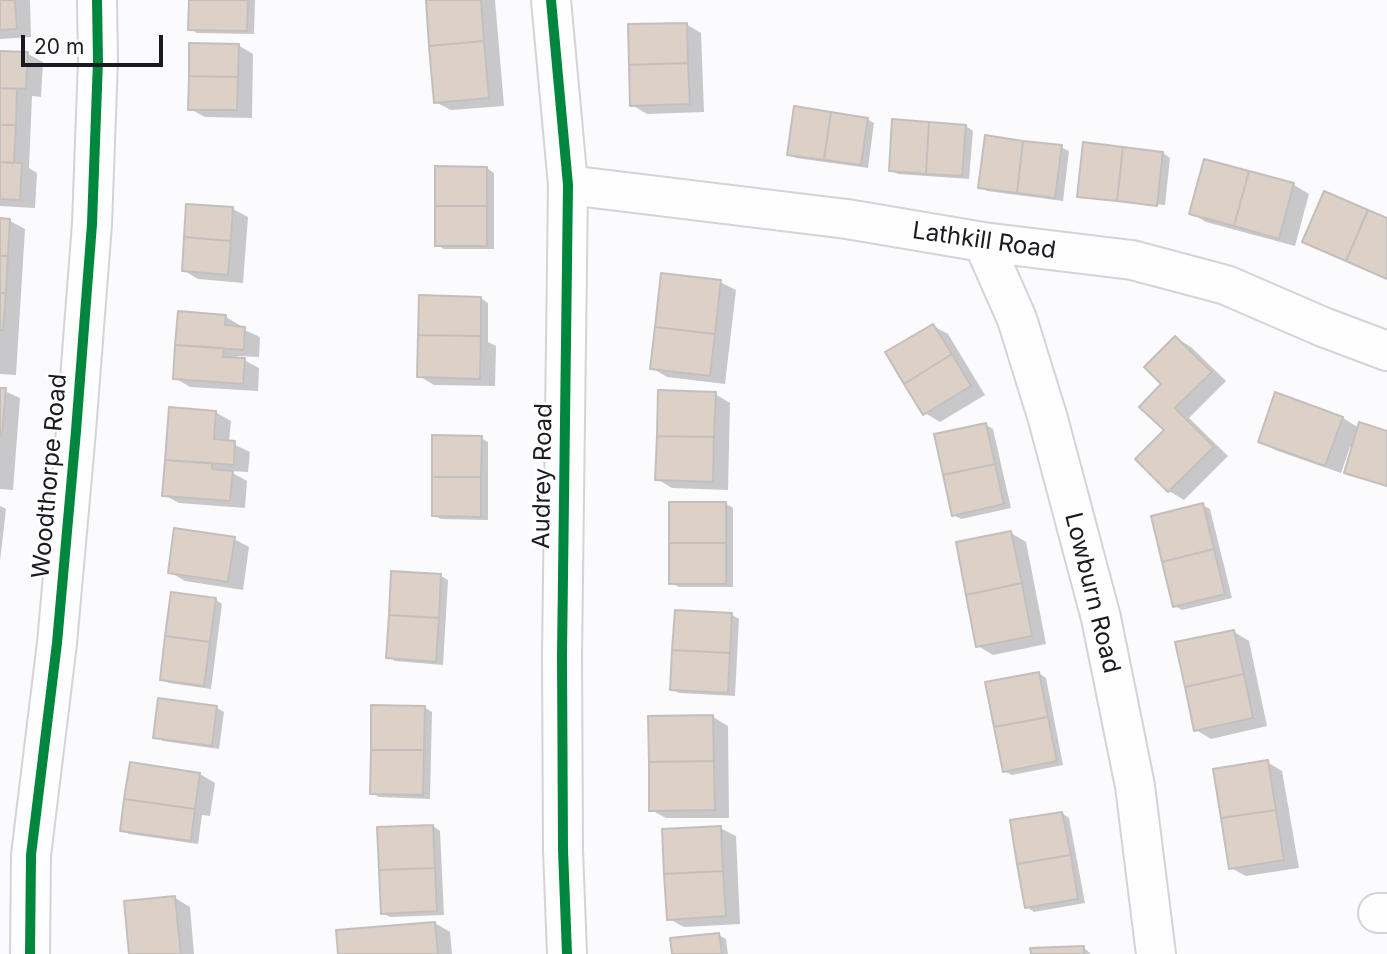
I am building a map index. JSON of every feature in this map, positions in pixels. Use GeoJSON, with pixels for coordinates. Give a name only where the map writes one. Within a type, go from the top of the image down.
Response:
{"type":"FeatureCollection","features":[{"type":"Feature","properties":{"kind":"street","name":"Woodthorpe Road"},"geometry":{"type":"LineString","coordinates":[[30,954],[31,855],[58,630],[92,224],[98,60],[97,0]]}},
{"type":"Feature","properties":{"kind":"street","name":"Audrey Road"},"geometry":{"type":"LineString","coordinates":[[551,0],[568,185],[562,655],[563,849],[567,954]]}},
{"type":"Feature","properties":{"kind":"street","name":"Lathkill Road"},"geometry":{"type":"LineString","coordinates":[[568,185],[847,219],[982,243],[1132,260],[1226,285],[1387,351]]}},
{"type":"Feature","properties":{"kind":"street","name":"Lowburn Road"},"geometry":{"type":"LineString","coordinates":[[982,243],[1017,320],[1048,419],[1101,618],[1135,786],[1157,954]]}},
{"type":"Feature","properties":{"kind":"building"},"geometry":{"type":"Polygon","coordinates":[[[0,0],[15,0],[17,29],[0,30],[0,0]]]}},
{"type":"Feature","properties":{"kind":"building"},"geometry":{"type":"Polygon","coordinates":[[[189,0],[248,0],[247,31],[188,30],[189,0]]]}},
{"type":"Feature","properties":{"kind":"building"},"geometry":{"type":"Polygon","coordinates":[[[426,0],[481,0],[484,41],[429,46],[426,0]]]}},
{"type":"Feature","properties":{"kind":"building"},"geometry":{"type":"Polygon","coordinates":[[[687,23],[688,63],[629,65],[628,24],[687,23]]]}},
{"type":"Feature","properties":{"kind":"building"},"geometry":{"type":"Polygon","coordinates":[[[484,41],[489,98],[434,103],[429,46],[484,41]]]}},
{"type":"Feature","properties":{"kind":"building"},"geometry":{"type":"Polygon","coordinates":[[[189,43],[239,44],[238,77],[189,76],[189,43]]]}},
{"type":"Feature","properties":{"kind":"building"},"geometry":{"type":"Polygon","coordinates":[[[0,51],[28,52],[26,89],[0,88],[0,51]]]}},
{"type":"Feature","properties":{"kind":"building"},"geometry":{"type":"Polygon","coordinates":[[[688,63],[690,104],[630,106],[629,65],[688,63]]]}},
{"type":"Feature","properties":{"kind":"building"},"geometry":{"type":"Polygon","coordinates":[[[189,76],[238,77],[237,110],[188,110],[189,76]]]}},
{"type":"Feature","properties":{"kind":"building"},"geometry":{"type":"Polygon","coordinates":[[[0,88],[17,89],[16,125],[0,125],[0,88]]]}},
{"type":"Feature","properties":{"kind":"building"},"geometry":{"type":"Polygon","coordinates":[[[794,106],[831,112],[824,160],[787,155],[794,106]]]}},
{"type":"Feature","properties":{"kind":"building"},"geometry":{"type":"Polygon","coordinates":[[[831,112],[868,118],[861,165],[824,160],[831,112]]]}},
{"type":"Feature","properties":{"kind":"building"},"geometry":{"type":"Polygon","coordinates":[[[892,119],[929,122],[926,174],[889,171],[892,119]]]}},
{"type":"Feature","properties":{"kind":"building"},"geometry":{"type":"Polygon","coordinates":[[[929,122],[966,125],[962,176],[926,174],[929,122]]]}},
{"type":"Feature","properties":{"kind":"building"},"geometry":{"type":"Polygon","coordinates":[[[0,125],[16,125],[14,163],[0,162],[0,125]]]}},
{"type":"Feature","properties":{"kind":"building"},"geometry":{"type":"Polygon","coordinates":[[[985,135],[1023,141],[1017,193],[978,188],[985,135]]]}},
{"type":"Feature","properties":{"kind":"building"},"geometry":{"type":"Polygon","coordinates":[[[1023,141],[1062,145],[1055,198],[1017,193],[1023,141]]]}},
{"type":"Feature","properties":{"kind":"building"},"geometry":{"type":"Polygon","coordinates":[[[1083,142],[1123,147],[1117,201],[1077,197],[1083,142]]]}},
{"type":"Feature","properties":{"kind":"building"},"geometry":{"type":"Polygon","coordinates":[[[1123,147],[1163,152],[1157,206],[1117,201],[1123,147]]]}},
{"type":"Feature","properties":{"kind":"building"},"geometry":{"type":"Polygon","coordinates":[[[1204,159],[1249,171],[1234,226],[1189,214],[1204,159]]]}},
{"type":"Feature","properties":{"kind":"building"},"geometry":{"type":"Polygon","coordinates":[[[0,162],[22,163],[20,200],[0,199],[0,162]]]}},
{"type":"Feature","properties":{"kind":"building"},"geometry":{"type":"Polygon","coordinates":[[[435,166],[487,167],[487,206],[435,206],[435,166]]]}},
{"type":"Feature","properties":{"kind":"building"},"geometry":{"type":"Polygon","coordinates":[[[1249,171],[1294,183],[1279,239],[1234,226],[1249,171]]]}},
{"type":"Feature","properties":{"kind":"building"},"geometry":{"type":"Polygon","coordinates":[[[1324,191],[1368,210],[1346,261],[1302,242],[1324,191]]]}},
{"type":"Feature","properties":{"kind":"building"},"geometry":{"type":"Polygon","coordinates":[[[186,204],[233,207],[231,241],[184,237],[186,204]]]}},
{"type":"Feature","properties":{"kind":"building"},"geometry":{"type":"Polygon","coordinates":[[[435,206],[487,206],[487,246],[435,246],[435,206]]]}},
{"type":"Feature","properties":{"kind":"building"},"geometry":{"type":"Polygon","coordinates":[[[1368,210],[1387,218],[1387,279],[1346,261],[1368,210]]]}},
{"type":"Feature","properties":{"kind":"building"},"geometry":{"type":"Polygon","coordinates":[[[0,218],[10,219],[8,256],[0,256],[0,218]]]}},
{"type":"Feature","properties":{"kind":"building"},"geometry":{"type":"Polygon","coordinates":[[[184,237],[231,241],[228,275],[182,271],[184,237]]]}},
{"type":"Feature","properties":{"kind":"building"},"geometry":{"type":"Polygon","coordinates":[[[0,256],[8,256],[6,293],[0,293],[0,256]]]}},
{"type":"Feature","properties":{"kind":"building"},"geometry":{"type":"Polygon","coordinates":[[[661,273],[721,280],[715,334],[655,327],[661,273]]]}},
{"type":"Feature","properties":{"kind":"building"},"geometry":{"type":"Polygon","coordinates":[[[0,293],[6,293],[3,330],[0,330],[0,293]]]}},
{"type":"Feature","properties":{"kind":"building"},"geometry":{"type":"Polygon","coordinates":[[[419,295],[481,297],[481,336],[418,335],[419,295]]]}},
{"type":"Feature","properties":{"kind":"building"},"geometry":{"type":"Polygon","coordinates":[[[178,311],[226,315],[225,325],[245,327],[244,350],[175,345],[178,311]]]}},
{"type":"Feature","properties":{"kind":"building"},"geometry":{"type":"Polygon","coordinates":[[[933,324],[952,354],[904,384],[885,352],[933,324]]]}},
{"type":"Feature","properties":{"kind":"building"},"geometry":{"type":"Polygon","coordinates":[[[655,327],[715,334],[710,376],[650,369],[655,327]]]}},
{"type":"Feature","properties":{"kind":"building"},"geometry":{"type":"Polygon","coordinates":[[[418,335],[481,336],[480,379],[417,377],[418,335]]]}},
{"type":"Feature","properties":{"kind":"building"},"geometry":{"type":"Polygon","coordinates":[[[1175,336],[1212,372],[1175,408],[1214,447],[1168,492],[1135,459],[1164,430],[1139,407],[1161,384],[1144,367],[1175,336]]]}},
{"type":"Feature","properties":{"kind":"building"},"geometry":{"type":"Polygon","coordinates":[[[175,345],[224,348],[223,357],[245,358],[243,384],[173,379],[175,345]]]}},
{"type":"Feature","properties":{"kind":"building"},"geometry":{"type":"Polygon","coordinates":[[[952,354],[971,386],[923,415],[904,384],[952,354]]]}},
{"type":"Feature","properties":{"kind":"building"},"geometry":{"type":"Polygon","coordinates":[[[0,388],[6,388],[2,436],[0,435],[0,388]]]}},
{"type":"Feature","properties":{"kind":"building"},"geometry":{"type":"Polygon","coordinates":[[[658,390],[716,392],[714,437],[657,436],[658,390]]]}},
{"type":"Feature","properties":{"kind":"building"},"geometry":{"type":"Polygon","coordinates":[[[1275,392],[1343,417],[1325,466],[1258,442],[1275,392]]]}},
{"type":"Feature","properties":{"kind":"building"},"geometry":{"type":"Polygon","coordinates":[[[169,407],[216,411],[214,439],[235,441],[234,465],[165,460],[169,407]]]}},
{"type":"Feature","properties":{"kind":"building"},"geometry":{"type":"Polygon","coordinates":[[[1359,422],[1387,431],[1387,486],[1344,473],[1359,422]]]}},
{"type":"Feature","properties":{"kind":"building"},"geometry":{"type":"Polygon","coordinates":[[[986,423],[995,464],[943,475],[934,434],[986,423]]]}},
{"type":"Feature","properties":{"kind":"building"},"geometry":{"type":"Polygon","coordinates":[[[432,435],[482,436],[481,477],[432,477],[432,435]]]}},
{"type":"Feature","properties":{"kind":"building"},"geometry":{"type":"Polygon","coordinates":[[[657,436],[714,437],[713,482],[655,480],[657,436]]]}},
{"type":"Feature","properties":{"kind":"building"},"geometry":{"type":"Polygon","coordinates":[[[165,460],[212,463],[212,469],[233,471],[230,501],[162,496],[165,460]]]}},
{"type":"Feature","properties":{"kind":"building"},"geometry":{"type":"Polygon","coordinates":[[[995,464],[1004,504],[952,516],[943,475],[995,464]]]}},
{"type":"Feature","properties":{"kind":"building"},"geometry":{"type":"Polygon","coordinates":[[[432,477],[481,477],[481,517],[432,516],[432,477]]]}},
{"type":"Feature","properties":{"kind":"building"},"geometry":{"type":"Polygon","coordinates":[[[669,502],[726,502],[726,543],[669,543],[669,502]]]}},
{"type":"Feature","properties":{"kind":"building"},"geometry":{"type":"Polygon","coordinates":[[[1203,503],[1214,549],[1162,562],[1151,516],[1203,503]]]}},
{"type":"Feature","properties":{"kind":"building"},"geometry":{"type":"Polygon","coordinates":[[[174,528],[235,537],[228,582],[168,573],[174,528]]]}},
{"type":"Feature","properties":{"kind":"building"},"geometry":{"type":"Polygon","coordinates":[[[1011,531],[1022,583],[966,595],[956,542],[1011,531]]]}},
{"type":"Feature","properties":{"kind":"building"},"geometry":{"type":"Polygon","coordinates":[[[669,543],[726,543],[726,584],[669,584],[669,543]]]}},
{"type":"Feature","properties":{"kind":"building"},"geometry":{"type":"Polygon","coordinates":[[[1214,549],[1225,594],[1173,607],[1162,562],[1214,549]]]}},
{"type":"Feature","properties":{"kind":"building"},"geometry":{"type":"Polygon","coordinates":[[[391,571],[441,574],[439,618],[389,615],[391,571]]]}},
{"type":"Feature","properties":{"kind":"building"},"geometry":{"type":"Polygon","coordinates":[[[1022,583],[1032,636],[976,647],[966,595],[1022,583]]]}},
{"type":"Feature","properties":{"kind":"building"},"geometry":{"type":"Polygon","coordinates":[[[171,592],[216,598],[210,642],[165,636],[171,592]]]}},
{"type":"Feature","properties":{"kind":"building"},"geometry":{"type":"Polygon","coordinates":[[[675,610],[732,613],[730,653],[672,650],[675,610]]]}},
{"type":"Feature","properties":{"kind":"building"},"geometry":{"type":"Polygon","coordinates":[[[389,615],[439,618],[436,662],[386,658],[389,615]]]}},
{"type":"Feature","properties":{"kind":"building"},"geometry":{"type":"Polygon","coordinates":[[[1234,630],[1244,674],[1185,687],[1175,642],[1234,630]]]}},
{"type":"Feature","properties":{"kind":"building"},"geometry":{"type":"Polygon","coordinates":[[[165,636],[210,642],[204,686],[160,680],[165,636]]]}},
{"type":"Feature","properties":{"kind":"building"},"geometry":{"type":"Polygon","coordinates":[[[672,650],[730,653],[728,693],[670,690],[672,650]]]}},
{"type":"Feature","properties":{"kind":"building"},"geometry":{"type":"Polygon","coordinates":[[[1039,672],[1048,717],[994,727],[985,682],[1039,672]]]}},
{"type":"Feature","properties":{"kind":"building"},"geometry":{"type":"Polygon","coordinates":[[[1244,674],[1253,718],[1194,731],[1185,687],[1244,674]]]}},
{"type":"Feature","properties":{"kind":"building"},"geometry":{"type":"Polygon","coordinates":[[[158,698],[217,706],[212,746],[153,738],[158,698]]]}},
{"type":"Feature","properties":{"kind":"building"},"geometry":{"type":"Polygon","coordinates":[[[371,705],[425,706],[424,750],[371,750],[371,705]]]}},
{"type":"Feature","properties":{"kind":"building"},"geometry":{"type":"Polygon","coordinates":[[[713,715],[714,761],[649,762],[648,716],[713,715]]]}},
{"type":"Feature","properties":{"kind":"building"},"geometry":{"type":"Polygon","coordinates":[[[1048,717],[1057,761],[1003,772],[994,727],[1048,717]]]}},
{"type":"Feature","properties":{"kind":"building"},"geometry":{"type":"Polygon","coordinates":[[[371,750],[424,750],[423,795],[370,794],[371,750]]]}},
{"type":"Feature","properties":{"kind":"building"},"geometry":{"type":"Polygon","coordinates":[[[1268,760],[1276,810],[1221,818],[1213,769],[1268,760]]]}},
{"type":"Feature","properties":{"kind":"building"},"geometry":{"type":"Polygon","coordinates":[[[714,761],[715,810],[649,811],[649,762],[714,761]]]}},
{"type":"Feature","properties":{"kind":"building"},"geometry":{"type":"Polygon","coordinates":[[[130,762],[200,773],[195,809],[124,799],[130,762]]]}},
{"type":"Feature","properties":{"kind":"building"},"geometry":{"type":"Polygon","coordinates":[[[124,799],[195,809],[191,841],[120,831],[124,799]]]}},
{"type":"Feature","properties":{"kind":"building"},"geometry":{"type":"Polygon","coordinates":[[[1276,810],[1284,860],[1229,869],[1221,818],[1276,810]]]}},
{"type":"Feature","properties":{"kind":"building"},"geometry":{"type":"Polygon","coordinates":[[[1062,812],[1071,855],[1017,864],[1010,820],[1062,812]]]}},
{"type":"Feature","properties":{"kind":"building"},"geometry":{"type":"Polygon","coordinates":[[[433,825],[435,868],[379,870],[377,827],[433,825]]]}},
{"type":"Feature","properties":{"kind":"building"},"geometry":{"type":"Polygon","coordinates":[[[721,826],[723,871],[664,874],[662,829],[721,826]]]}},
{"type":"Feature","properties":{"kind":"building"},"geometry":{"type":"Polygon","coordinates":[[[1071,855],[1078,899],[1025,908],[1017,864],[1071,855]]]}},
{"type":"Feature","properties":{"kind":"building"},"geometry":{"type":"Polygon","coordinates":[[[435,868],[437,911],[381,914],[379,870],[435,868]]]}},
{"type":"Feature","properties":{"kind":"building"},"geometry":{"type":"Polygon","coordinates":[[[723,871],[726,916],[667,920],[664,874],[723,871]]]}},
{"type":"Feature","properties":{"kind":"building"},"geometry":{"type":"Polygon","coordinates":[[[175,896],[181,954],[129,954],[124,901],[175,896]]]}},
{"type":"Feature","properties":{"kind":"building"},"geometry":{"type":"Polygon","coordinates":[[[435,922],[438,954],[338,954],[336,930],[435,922]]]}},
{"type":"Feature","properties":{"kind":"building"},"geometry":{"type":"Polygon","coordinates":[[[719,933],[722,954],[672,954],[670,938],[719,933]]]}},
{"type":"Feature","properties":{"kind":"building"},"geometry":{"type":"Polygon","coordinates":[[[1084,946],[1084,954],[1031,954],[1030,948],[1084,946]]]}},
{"type":"Feature","properties":{"kind":"cycle path"},"geometry":{"type":"LineString","coordinates":[[30,954],[31,855],[57,643],[92,224],[98,60],[97,0]]}},
{"type":"Feature","properties":{"kind":"cycle path"},"geometry":{"type":"LineString","coordinates":[[551,0],[568,185],[562,655],[563,850],[567,954]]}}]}
